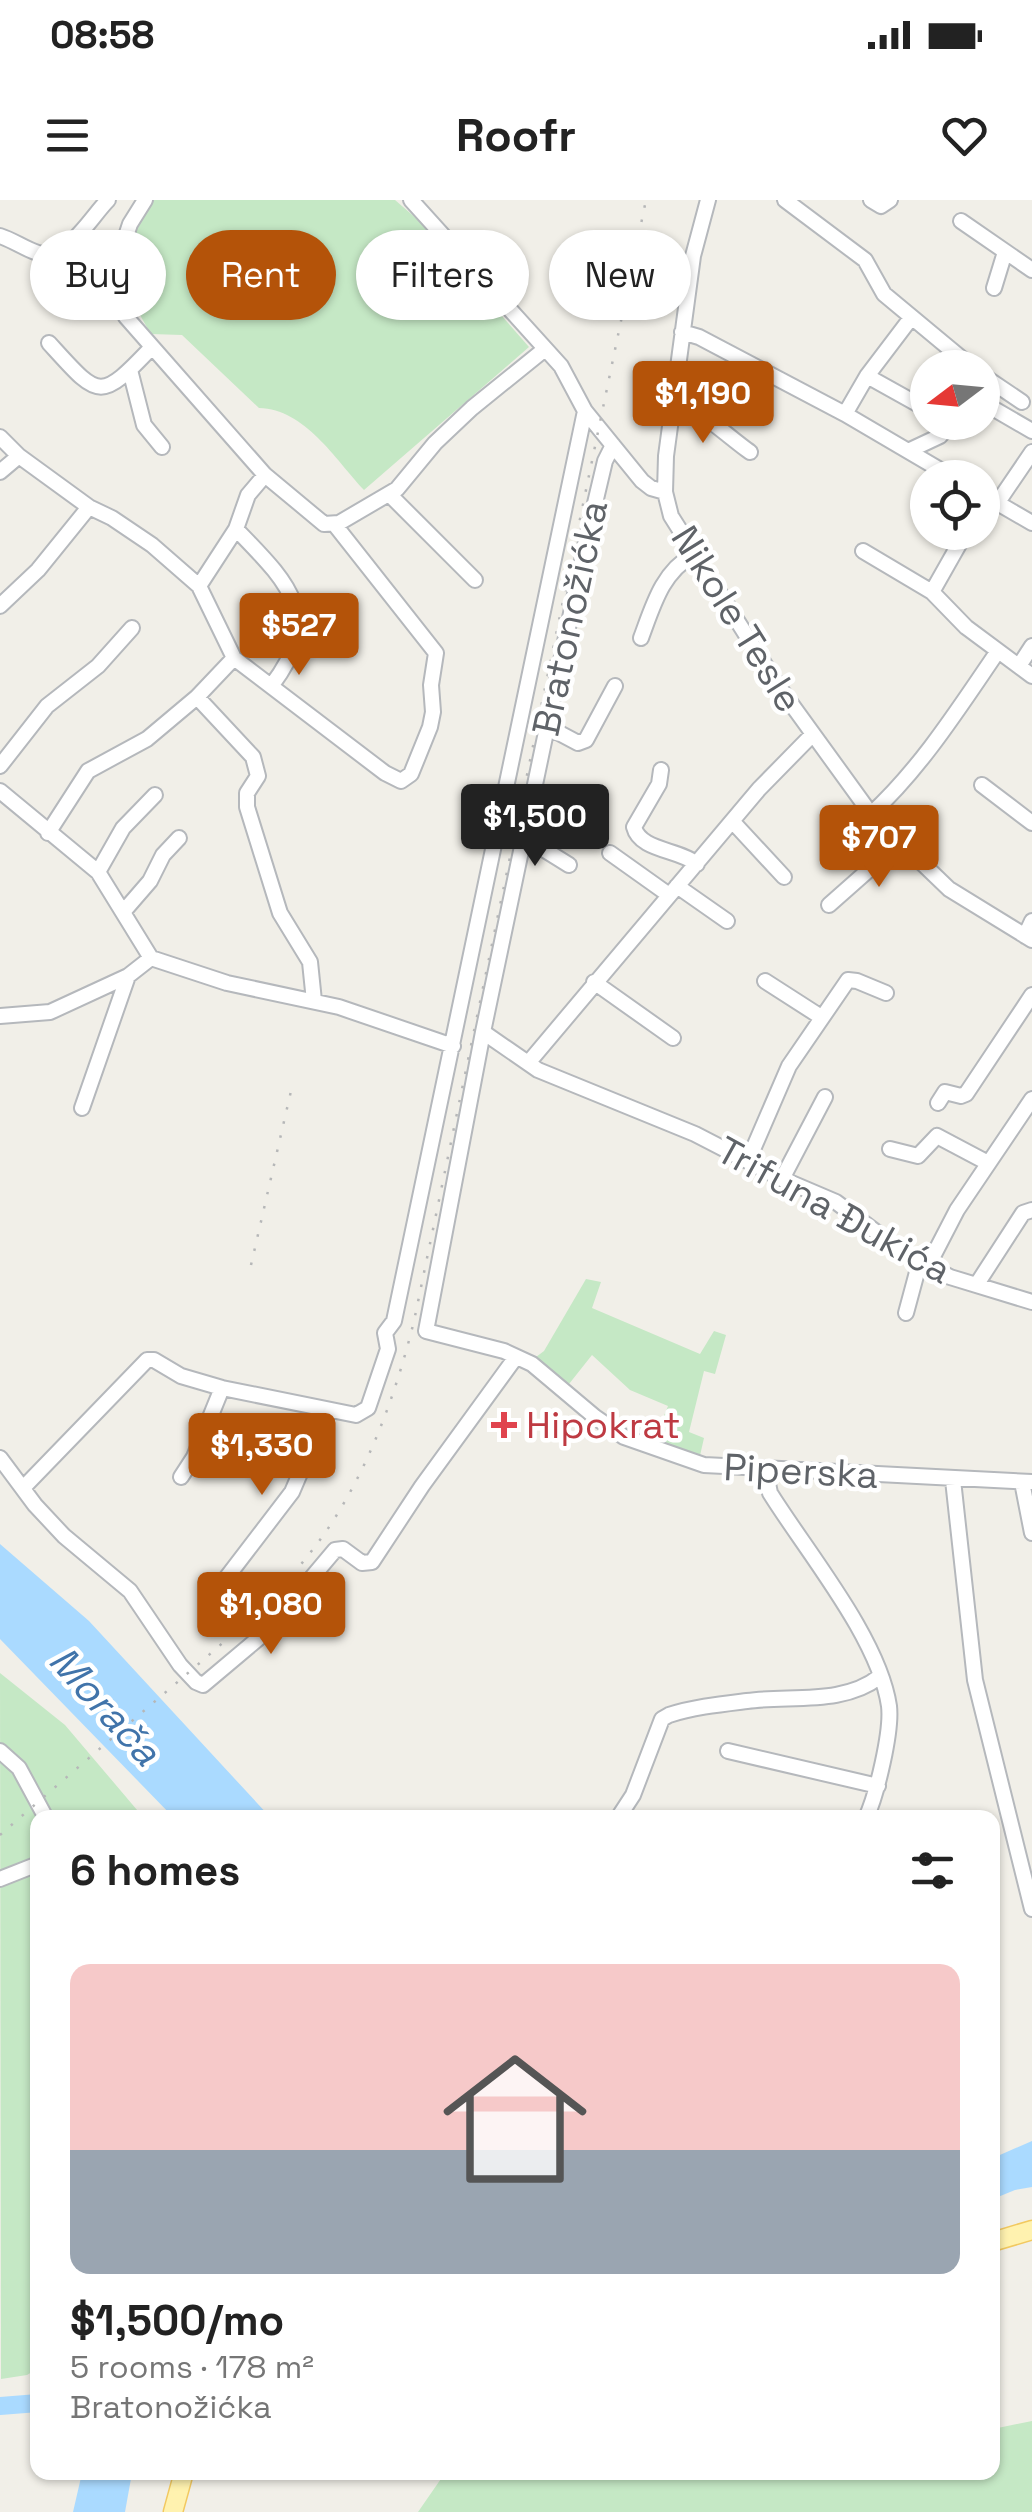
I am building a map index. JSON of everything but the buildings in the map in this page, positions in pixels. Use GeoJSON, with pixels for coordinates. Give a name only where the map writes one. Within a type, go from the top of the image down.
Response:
{"type":"FeatureCollection","features":[{"type":"Feature","properties":{"kind":"main road"},"geometry":{"type":"LineString","coordinates":[[1000,2240],[1032,2230]]}},
{"type":"Feature","properties":{"kind":"main road"},"geometry":{"type":"LineString","coordinates":[[173,2512],[182,2480]]}},
{"type":"Feature","properties":{"kind":"street"},"geometry":{"type":"LineString","coordinates":[[81,230],[108,200],[130,224]]}},
{"type":"Feature","properties":{"kind":"street"},"geometry":{"type":"LineString","coordinates":[[128,230],[144,200]]}},
{"type":"Feature","properties":{"kind":"street","name":"Nikole Tesle"},"geometry":{"type":"LineString","coordinates":[[708,200],[696,239],[673,398],[664,492],[671,516],[812,735],[870,814],[949,890],[1028,938]]}},
{"type":"Feature","properties":{"kind":"street"},"geometry":{"type":"LineString","coordinates":[[785,200],[865,260],[884,294],[951,350]]}},
{"type":"Feature","properties":{"kind":"street"},"geometry":{"type":"LineString","coordinates":[[871,200],[881,206],[890,200]]}},
{"type":"Feature","properties":{"kind":"street"},"geometry":{"type":"LineString","coordinates":[[418,203],[568,376],[586,411],[647,486],[664,492]]}},
{"type":"Feature","properties":{"kind":"street"},"geometry":{"type":"LineString","coordinates":[[961,221],[1032,270]]}},
{"type":"Feature","properties":{"kind":"street"},"geometry":{"type":"LineString","coordinates":[[0,236],[30,250]]}},
{"type":"Feature","properties":{"kind":"street"},"geometry":{"type":"LineString","coordinates":[[994,288],[1006,252]]}},
{"type":"Feature","properties":{"kind":"street"},"geometry":{"type":"LineString","coordinates":[[845,414],[912,318]]}},
{"type":"Feature","properties":{"kind":"street"},"geometry":{"type":"LineString","coordinates":[[0,437],[89,507],[152,545],[199,586],[234,658],[397,780],[405,780],[430,727],[430,686],[436,653],[335,525],[320,522],[265,475],[130,320]]}},
{"type":"Feature","properties":{"kind":"street"},"geometry":{"type":"LineString","coordinates":[[682,332],[699,337],[845,414],[923,460]]}},
{"type":"Feature","properties":{"kind":"street"},"geometry":{"type":"LineString","coordinates":[[50,343],[93,387],[110,387],[152,347]]}},
{"type":"Feature","properties":{"kind":"street"},"geometry":{"type":"LineString","coordinates":[[335,525],[406,482],[435,444],[472,408],[545,349]]}},
{"type":"Feature","properties":{"kind":"street"},"geometry":{"type":"LineString","coordinates":[[130,370],[142,419],[162,447]]}},
{"type":"Feature","properties":{"kind":"street"},"geometry":{"type":"LineString","coordinates":[[868,376],[910,400]]}},
{"type":"Feature","properties":{"kind":"street"},"geometry":{"type":"LineString","coordinates":[[1000,388],[1022,402]]}},
{"type":"Feature","properties":{"kind":"street"},"geometry":{"type":"LineString","coordinates":[[673,398],[686,401],[721,433],[750,452]]}},
{"type":"Feature","properties":{"kind":"street"},"geometry":{"type":"LineString","coordinates":[[24,1487],[147,1360],[181,1376],[222,1388],[356,1415],[364,1412],[374,1398],[388,1349],[385,1333],[394,1321],[586,411]]}},
{"type":"Feature","properties":{"kind":"street"},"geometry":{"type":"LineString","coordinates":[[1000,412],[1032,431]]}},
{"type":"Feature","properties":{"kind":"street"},"geometry":{"type":"LineString","coordinates":[[908,451],[924,440]]}},
{"type":"Feature","properties":{"kind":"street","name":"Bratonožićka"},"geometry":{"type":"LineString","coordinates":[[483,1032],[605,461],[614,445]]}},
{"type":"Feature","properties":{"kind":"street"},"geometry":{"type":"LineString","coordinates":[[1000,485],[1032,452]]}},
{"type":"Feature","properties":{"kind":"street"},"geometry":{"type":"LineString","coordinates":[[0,472],[20,456]]}},
{"type":"Feature","properties":{"kind":"street"},"geometry":{"type":"LineString","coordinates":[[199,586],[236,529],[248,495],[265,475]]}},
{"type":"Feature","properties":{"kind":"street"},"geometry":{"type":"LineString","coordinates":[[389,494],[475,580]]}},
{"type":"Feature","properties":{"kind":"street"},"geometry":{"type":"LineString","coordinates":[[1000,506],[1032,523]]}},
{"type":"Feature","properties":{"kind":"street"},"geometry":{"type":"LineString","coordinates":[[0,606],[38,570],[89,507]]}},
{"type":"Feature","properties":{"kind":"street"},"geometry":{"type":"LineString","coordinates":[[236,529],[269,562],[295,600],[293,656],[272,685]]}},
{"type":"Feature","properties":{"kind":"street"},"geometry":{"type":"LineString","coordinates":[[932,592],[956,550]]}},
{"type":"Feature","properties":{"kind":"street"},"geometry":{"type":"LineString","coordinates":[[863,551],[932,592],[966,627],[1026,671],[1032,646]]}},
{"type":"Feature","properties":{"kind":"street"},"geometry":{"type":"LineString","coordinates":[[641,638],[662,585],[680,562],[693,554]]}},
{"type":"Feature","properties":{"kind":"street"},"geometry":{"type":"LineString","coordinates":[[0,766],[47,706],[98,666],[132,628]]}},
{"type":"Feature","properties":{"kind":"street"},"geometry":{"type":"LineString","coordinates":[[870,814],[913,769],[998,651]]}},
{"type":"Feature","properties":{"kind":"street"},"geometry":{"type":"LineString","coordinates":[[48,833],[88,771],[147,739],[197,697],[234,658]]}},
{"type":"Feature","properties":{"kind":"street"},"geometry":{"type":"LineString","coordinates":[[546,726],[578,743],[586,740],[614,686]]}},
{"type":"Feature","properties":{"kind":"street"},"geometry":{"type":"LineString","coordinates":[[197,697],[253,757],[258,776],[247,793],[249,817],[280,913],[310,962],[314,1001]]}},
{"type":"Feature","properties":{"kind":"street"},"geometry":{"type":"LineString","coordinates":[[483,1032],[529,1062],[759,789],[812,735]]}},
{"type":"Feature","properties":{"kind":"street"},"geometry":{"type":"LineString","coordinates":[[661,770],[659,784],[634,827],[636,834],[642,842],[672,850],[697,864]]}},
{"type":"Feature","properties":{"kind":"street"},"geometry":{"type":"LineString","coordinates":[[982,786],[1032,823]]}},
{"type":"Feature","properties":{"kind":"street"},"geometry":{"type":"LineString","coordinates":[[0,791],[98,872],[151,958],[227,983],[339,1006],[453,1046]]}},
{"type":"Feature","properties":{"kind":"street"},"geometry":{"type":"LineString","coordinates":[[98,872],[123,828],[155,794]]}},
{"type":"Feature","properties":{"kind":"street"},"geometry":{"type":"LineString","coordinates":[[733,822],[784,877]]}},
{"type":"Feature","properties":{"kind":"street"},"geometry":{"type":"LineString","coordinates":[[524,836],[569,865]]}},
{"type":"Feature","properties":{"kind":"street"},"geometry":{"type":"LineString","coordinates":[[124,911],[150,882],[163,855],[180,838]]}},
{"type":"Feature","properties":{"kind":"street"},"geometry":{"type":"LineString","coordinates":[[829,906],[898,844]]}},
{"type":"Feature","properties":{"kind":"street"},"geometry":{"type":"LineString","coordinates":[[610,853],[727,921]]}},
{"type":"Feature","properties":{"kind":"street"},"geometry":{"type":"LineString","coordinates":[[1028,938],[1032,921]]}},
{"type":"Feature","properties":{"kind":"street"},"geometry":{"type":"LineString","coordinates":[[0,1016],[50,1012],[128,976],[151,958]]}},
{"type":"Feature","properties":{"kind":"street"},"geometry":{"type":"LineString","coordinates":[[82,1108],[128,976]]}},
{"type":"Feature","properties":{"kind":"street"},"geometry":{"type":"LineString","coordinates":[[748,1161],[790,1066],[848,980],[886,993]]}},
{"type":"Feature","properties":{"kind":"street"},"geometry":{"type":"LineString","coordinates":[[765,981],[821,1018]]}},
{"type":"Feature","properties":{"kind":"street"},"geometry":{"type":"LineString","coordinates":[[594,982],[673,1038]]}},
{"type":"Feature","properties":{"kind":"street"},"geometry":{"type":"LineString","coordinates":[[938,1103],[945,1092],[966,1094],[1032,994]]}},
{"type":"Feature","properties":{"kind":"street","name":"Piperska"},"geometry":{"type":"LineString","coordinates":[[483,1032],[423,1331],[516,1356],[532,1364],[606,1426],[642,1444],[704,1465],[1027,1482]]}},
{"type":"Feature","properties":{"kind":"street","name":"Trifuna Đukića"},"geometry":{"type":"LineString","coordinates":[[529,1062],[538,1070],[695,1134],[836,1202],[924,1264],[950,1277],[1032,1302]]}},
{"type":"Feature","properties":{"kind":"street"},"geometry":{"type":"LineString","coordinates":[[782,1179],[826,1097]]}},
{"type":"Feature","properties":{"kind":"street"},"geometry":{"type":"LineString","coordinates":[[906,1312],[924,1264],[1032,1099]]}},
{"type":"Feature","properties":{"kind":"street"},"geometry":{"type":"LineString","coordinates":[[890,1149],[916,1157],[937,1136],[988,1163]]}},
{"type":"Feature","properties":{"kind":"street"},"geometry":{"type":"LineString","coordinates":[[977,1284],[1023,1214],[1032,1210]]}},
{"type":"Feature","properties":{"kind":"street"},"geometry":{"type":"LineString","coordinates":[[0,1458],[34,1505],[64,1536],[130,1592],[180,1665],[203,1684],[214,1679],[266,1632],[335,1550],[343,1548],[362,1563],[372,1562],[516,1356]]}},
{"type":"Feature","properties":{"kind":"street"},"geometry":{"type":"LineString","coordinates":[[181,1477],[194,1457],[222,1388]]}},
{"type":"Feature","properties":{"kind":"street"},"geometry":{"type":"LineString","coordinates":[[214,1594],[292,1492],[327,1410]]}},
{"type":"Feature","properties":{"kind":"street"},"geometry":{"type":"LineString","coordinates":[[765,1470],[770,1492],[851,1616],[880,1677],[889,1710],[878,1786],[869,1810]]}},
{"type":"Feature","properties":{"kind":"street"},"geometry":{"type":"LineString","coordinates":[[953,1480],[975,1680],[1032,1909]]}},
{"type":"Feature","properties":{"kind":"street"},"geometry":{"type":"LineString","coordinates":[[1027,1482],[1032,1532]]}},
{"type":"Feature","properties":{"kind":"street"},"geometry":{"type":"LineString","coordinates":[[623,1810],[633,1795],[662,1719],[668,1714],[749,1700],[839,1693],[866,1687],[880,1677]]}},
{"type":"Feature","properties":{"kind":"street"},"geometry":{"type":"LineString","coordinates":[[0,1750],[19,1768],[42,1810]]}},
{"type":"Feature","properties":{"kind":"street"},"geometry":{"type":"LineString","coordinates":[[728,1751],[878,1786]]}},
{"type":"Feature","properties":{"kind":"street"},"geometry":{"type":"LineString","coordinates":[[0,1878],[30,1867]]}},
{"type":"Feature","properties":{"kind":"green space"},"geometry":{"type":"Polygon","coordinates":[[[153,200],[395,200],[427,230],[356,230],[356,320],[505,320],[529,347],[364,490],[305,426],[276,411],[259,408],[182,335],[151,334],[144,320],[166,320],[166,230],[137,230],[153,200]]]}},
{"type":"Feature","properties":{"kind":"green space"},"geometry":{"type":"Polygon","coordinates":[[[586,1279],[601,1282],[592,1308],[700,1354],[714,1331],[726,1335],[715,1374],[704,1371],[689,1432],[704,1438],[699,1460],[655,1440],[665,1428],[661,1423],[668,1406],[630,1390],[592,1355],[569,1384],[536,1357],[544,1351],[586,1279]]]}},
{"type":"Feature","properties":{"kind":"green space"},"geometry":{"type":"Polygon","coordinates":[[[0,1673],[65,1725],[137,1810],[30,1810],[30,2373],[1,2379],[0,1673]]]}},
{"type":"Feature","properties":{"kind":"green space"},"geometry":{"type":"Polygon","coordinates":[[[1032,2421],[1032,2512],[418,2512],[440,2480],[1000,2480],[1000,2428],[1032,2421]]]}},
{"type":"Feature","properties":{"kind":"water","name":"Morača"},"geometry":{"type":"Polygon","coordinates":[[[0,1544],[89,1621],[264,1810],[166,1810],[0,1639],[0,1544]]]}},
{"type":"Feature","properties":{"kind":"water"},"geometry":{"type":"Polygon","coordinates":[[[1032,2141],[1032,2187],[1000,2196],[1000,2155],[1032,2141]]]}},
{"type":"Feature","properties":{"kind":"water"},"geometry":{"type":"Polygon","coordinates":[[[80,2480],[131,2480],[125,2512],[73,2512],[80,2480]]]}},
{"type":"Feature","properties":{"kind":"waterway"},"geometry":{"type":"LineString","coordinates":[[0,2406],[30,2404]]}},
{"type":"Feature","properties":{"kind":"railway"},"geometry":{"type":"LineString","coordinates":[[0,1835],[272,1596],[327,1530],[356,1481],[379,1430],[414,1321],[646,200]]}},
{"type":"Feature","properties":{"kind":"railway"},"geometry":{"type":"LineString","coordinates":[[251,1265],[291,1091]]}},
{"type":"Feature","properties":{"kind":"place","name":"Hipokrat"},"geometry":{"type":"Point","coordinates":[504,1425]}}]}
